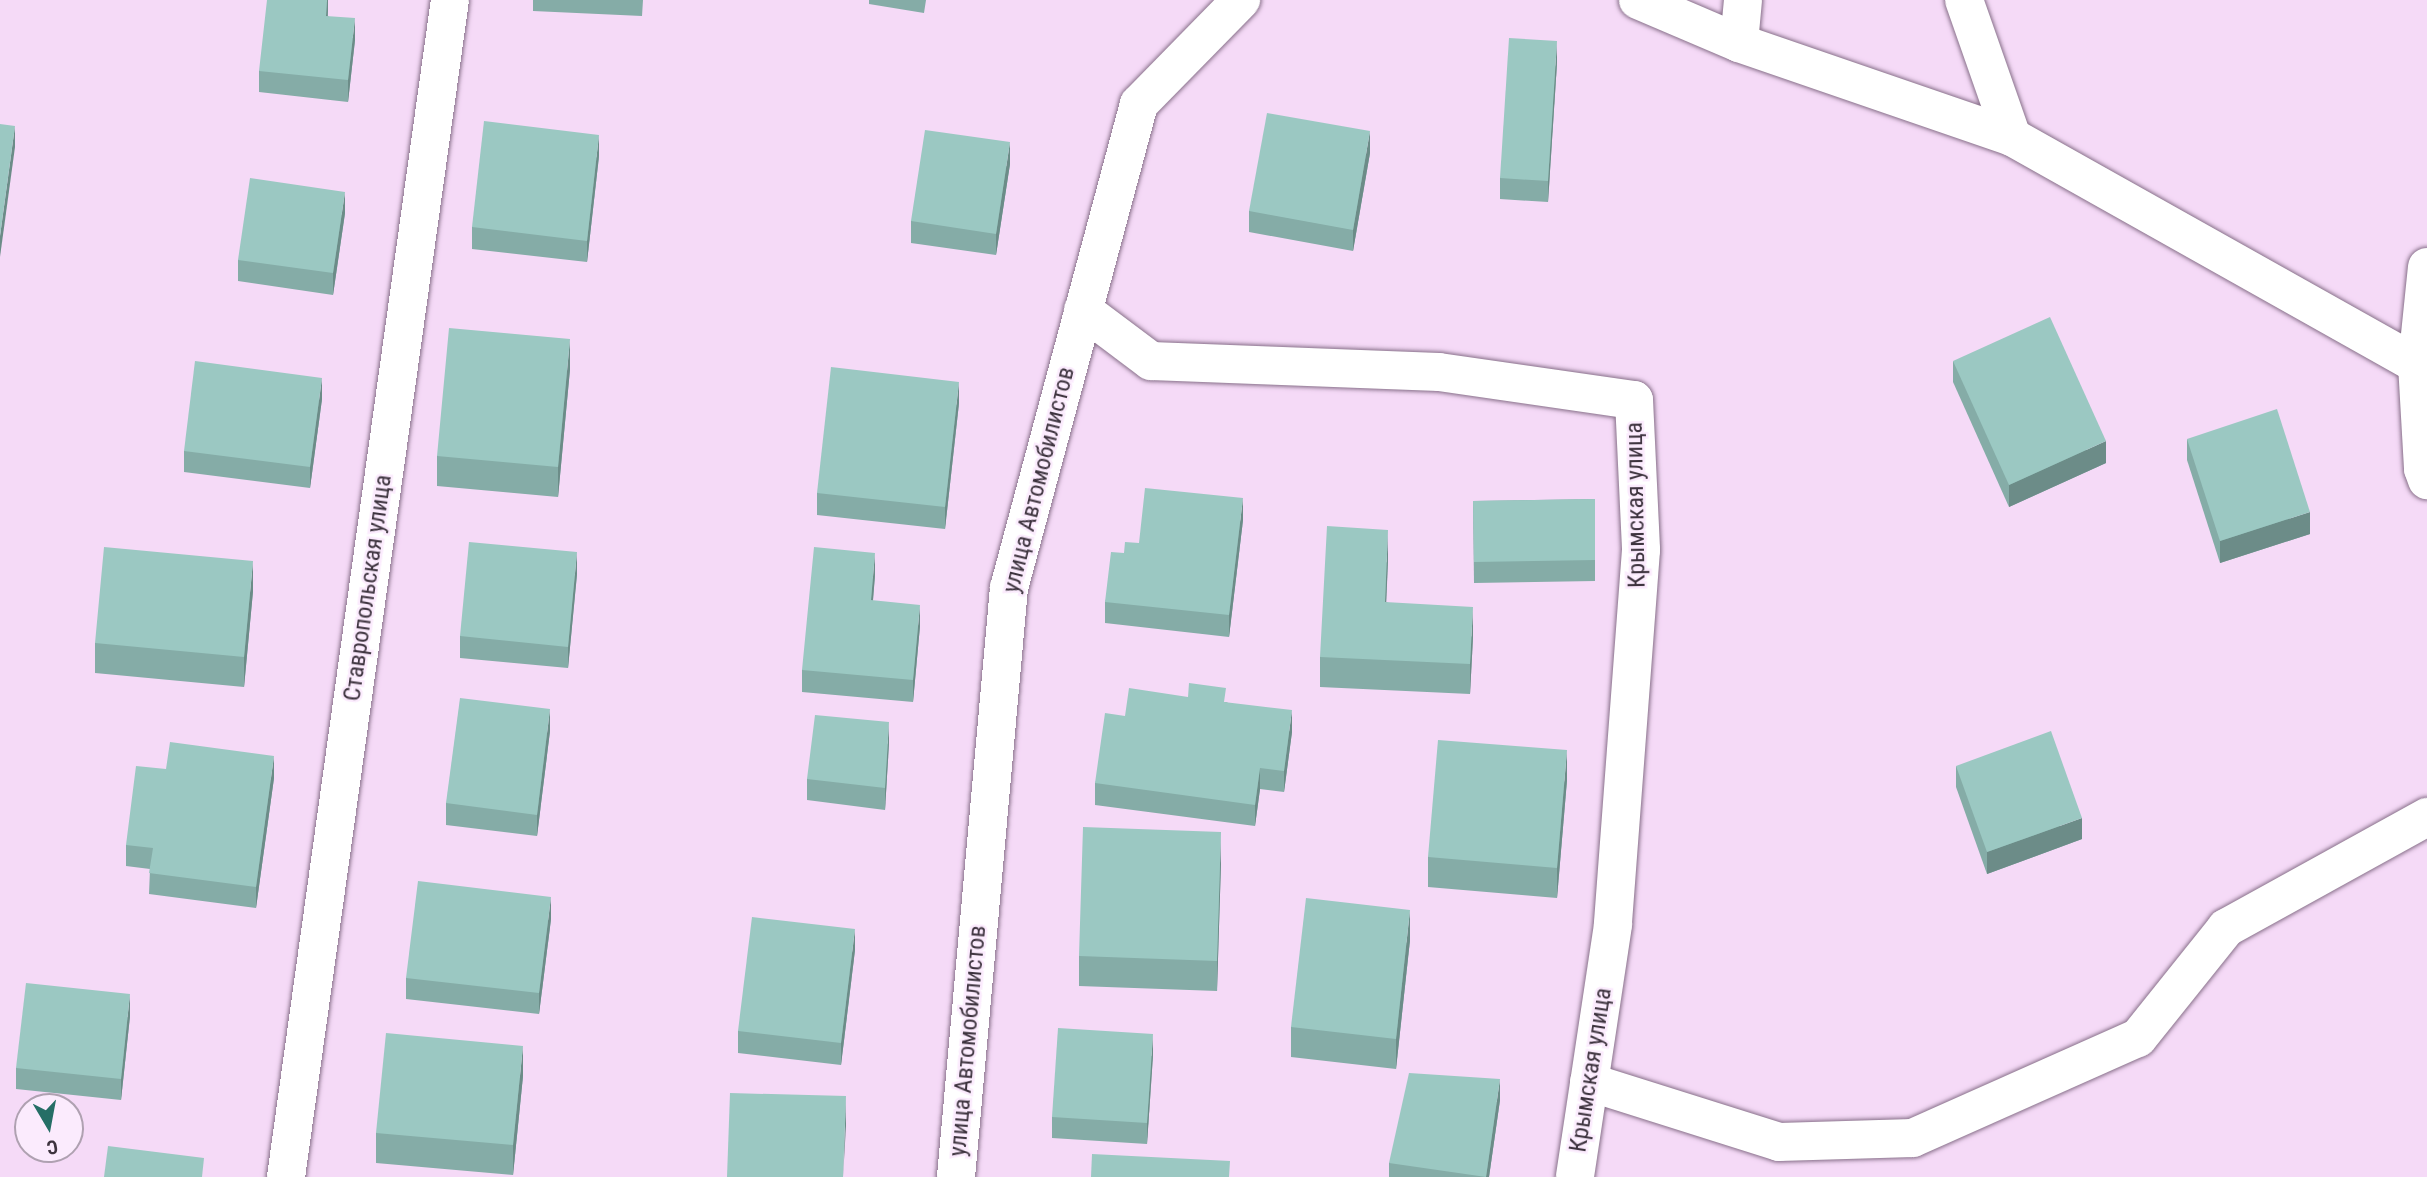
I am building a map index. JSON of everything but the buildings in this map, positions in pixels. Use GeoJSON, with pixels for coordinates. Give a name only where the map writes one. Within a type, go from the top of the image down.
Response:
{"type":"FeatureCollection","features":[{"type":"Feature","properties":{"kind":"street","name":"Ставропольская улица"},"geometry":{"type":"LineString","coordinates":[[286,1177],[450,0]]}},
{"type":"Feature","properties":{"kind":"street","name":"улица Автомобилистов"},"geometry":{"type":"LineString","coordinates":[[956,1177],[1009,588],[1139,104],[1241,0]]}},
{"type":"Feature","properties":{"kind":"street"},"geometry":{"type":"LineString","coordinates":[[1638,0],[1739,43],[2012,137],[2417,364]]}},
{"type":"Feature","properties":{"kind":"street"},"geometry":{"type":"LineString","coordinates":[[1739,43],[1743,0]]}},
{"type":"Feature","properties":{"kind":"street"},"geometry":{"type":"LineString","coordinates":[[1964,0],[2012,137]]}},
{"type":"Feature","properties":{"kind":"street"},"geometry":{"type":"LineString","coordinates":[[2427,267],[2417,364],[2423,469],[2427,480]]}},
{"type":"Feature","properties":{"kind":"street","name":"Крымская улица"},"geometry":{"type":"LineString","coordinates":[[1083,310],[1151,361],[1438,372],[1634,400],[1641,550],[1613,925],[1574,1177]]}},
{"type":"Feature","properties":{"kind":"street"},"geometry":{"type":"LineString","coordinates":[[1589,1082],[1779,1142],[1913,1138],[2138,1038],[2226,928],[2427,817]]}}]}
